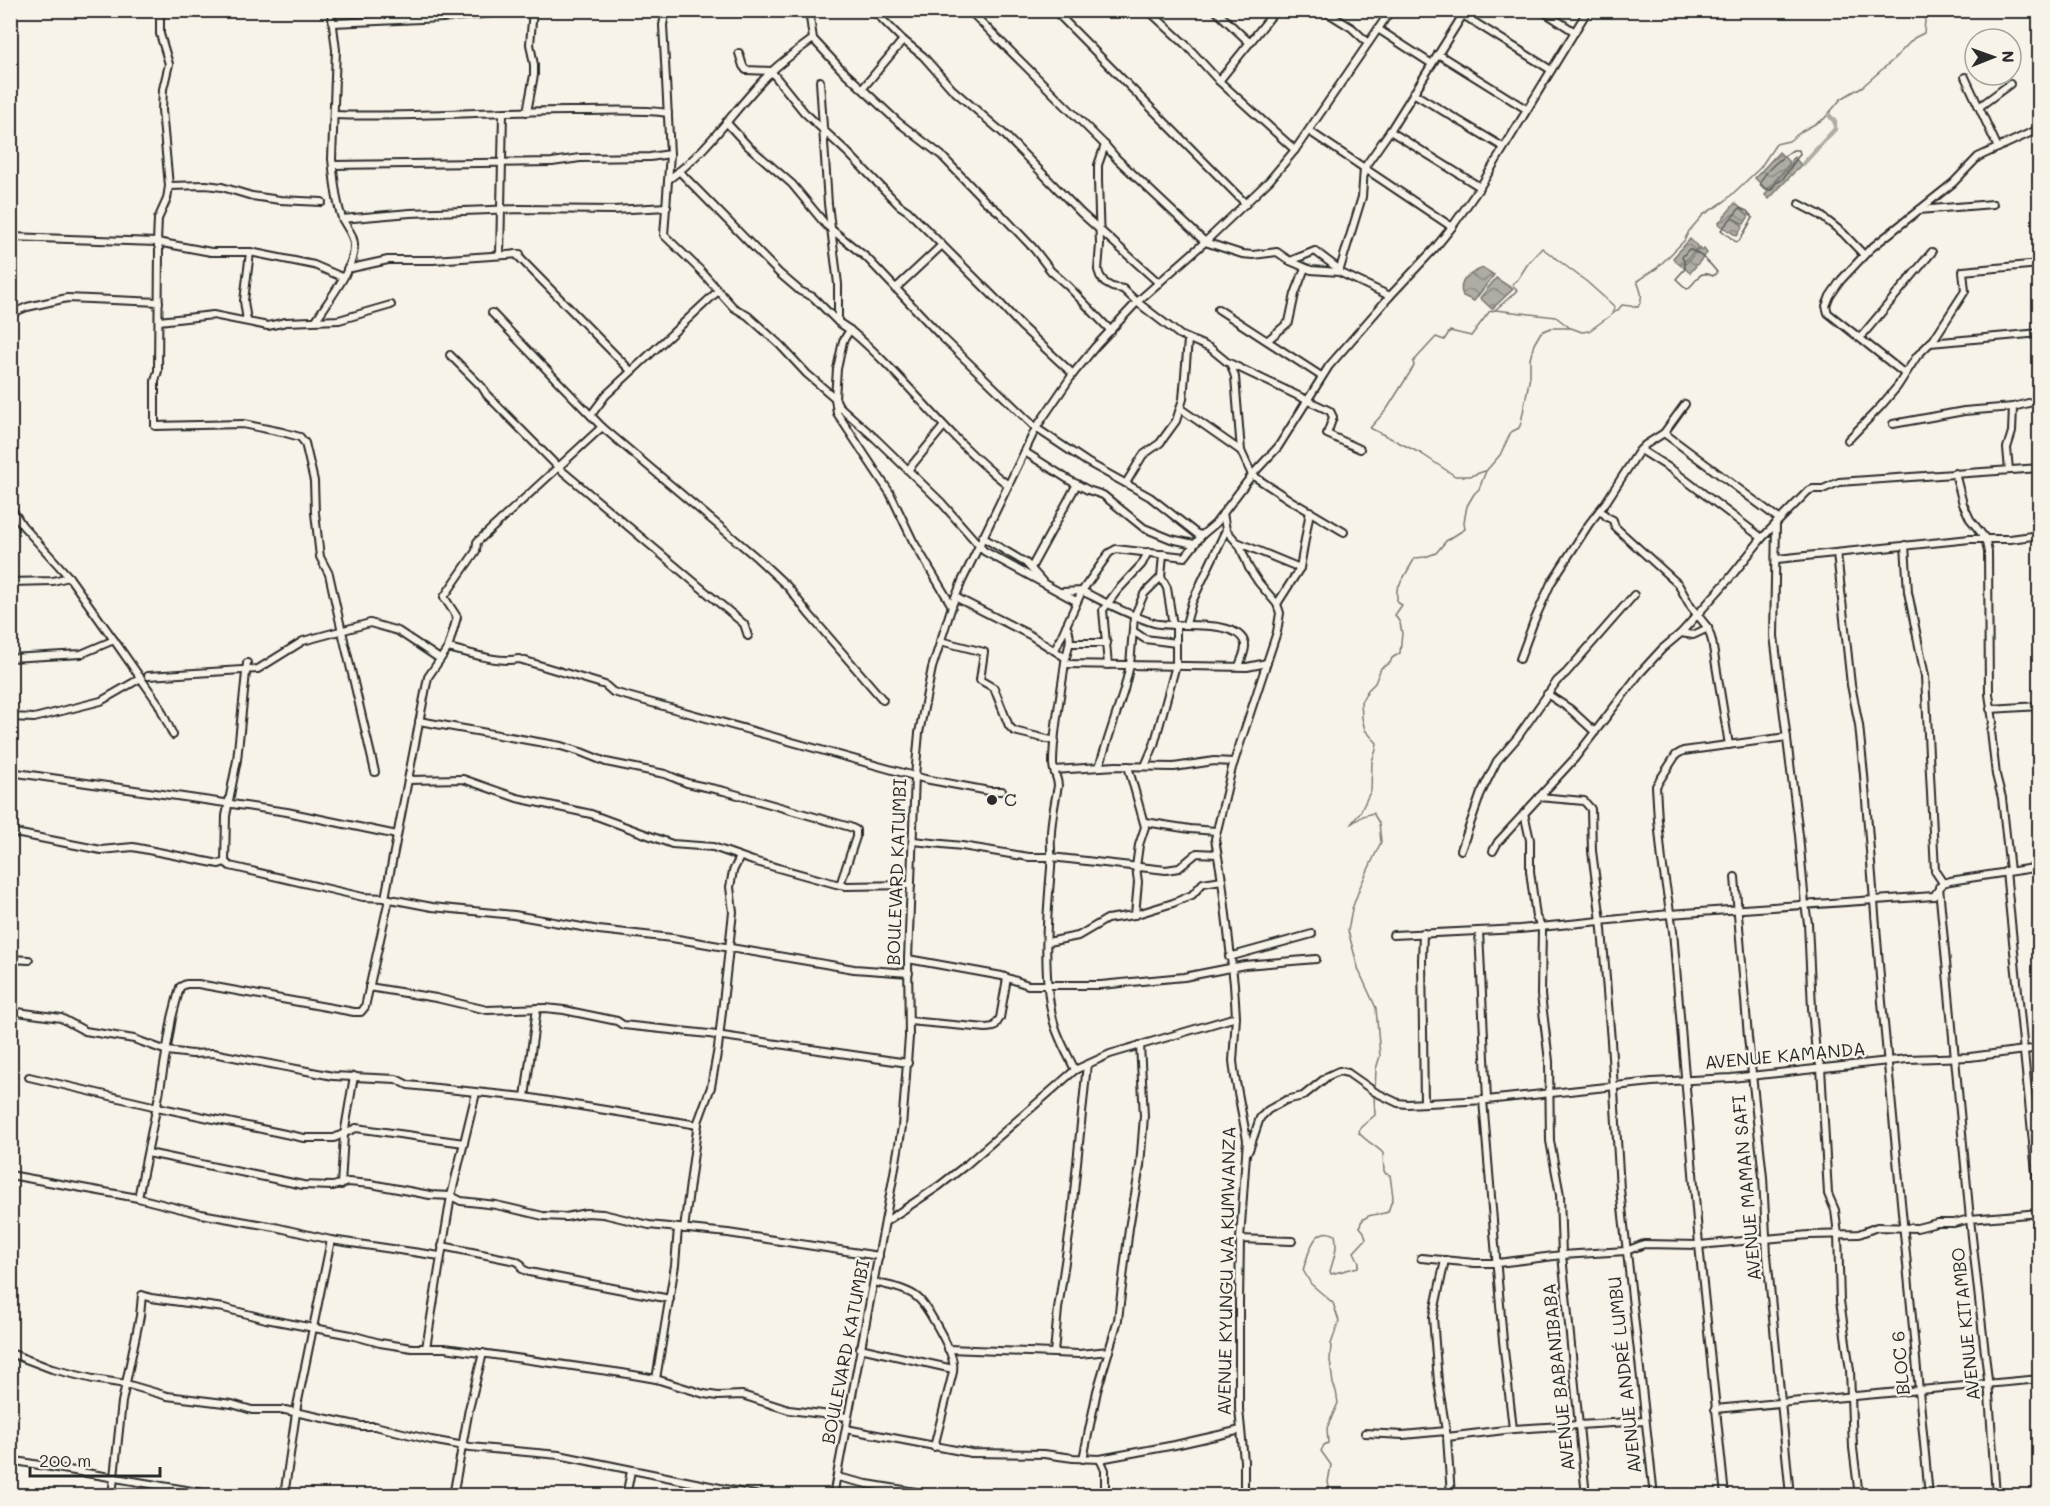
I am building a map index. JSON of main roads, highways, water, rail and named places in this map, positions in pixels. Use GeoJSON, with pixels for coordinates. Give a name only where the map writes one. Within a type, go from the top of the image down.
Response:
{"type":"FeatureCollection","features":[{"type":"Feature","properties":{"kind":"water"},"geometry":{"type":"Polygon","coordinates":[[[1779,152],[1790,163],[1767,190],[1755,178],[1779,152]]]}},
{"type":"Feature","properties":{"kind":"water"},"geometry":{"type":"Polygon","coordinates":[[[1794,157],[1801,165],[1769,199],[1765,195],[1792,163],[1791,160],[1794,157]]]}},
{"type":"Feature","properties":{"kind":"water"},"geometry":{"type":"Polygon","coordinates":[[[1735,203],[1749,216],[1744,224],[1733,218],[1743,226],[1737,236],[1718,224],[1735,203]]]}},
{"type":"Feature","properties":{"kind":"water"},"geometry":{"type":"Polygon","coordinates":[[[1690,239],[1698,247],[1681,266],[1673,258],[1690,239]]]}},
{"type":"Feature","properties":{"kind":"water"},"geometry":{"type":"Polygon","coordinates":[[[1699,248],[1702,251],[1704,249],[1707,253],[1690,273],[1683,267],[1699,248]]]}},
{"type":"Feature","properties":{"kind":"water"},"geometry":{"type":"Polygon","coordinates":[[[1483,268],[1494,275],[1474,301],[1463,296],[1461,286],[1463,281],[1483,268]]]}},
{"type":"Feature","properties":{"kind":"water"},"geometry":{"type":"Polygon","coordinates":[[[1496,278],[1513,289],[1492,309],[1480,298],[1496,278]]]}},
{"type":"Feature","properties":{"kind":"waterway"},"geometry":{"type":"LineString","coordinates":[[1375,1090],[1376,1069],[1380,1056],[1376,1008],[1359,971],[1348,931],[1352,909],[1360,887],[1381,842],[1379,823],[1373,813],[1351,824],[1360,813],[1371,790],[1372,761],[1377,743],[1365,730],[1361,702],[1375,683],[1381,668],[1400,653],[1402,633],[1395,615],[1402,605],[1397,602],[1397,589],[1415,558],[1436,553],[1446,541],[1465,529],[1467,506],[1479,489],[1486,471],[1500,455],[1511,432],[1519,428],[1521,423],[1530,376],[1530,359],[1534,344],[1541,332],[1551,328],[1589,331],[1622,305],[1638,307],[1641,291],[1637,281],[1657,268],[1684,241],[1689,231],[1703,215],[1725,201],[1760,168],[1776,144],[1789,141],[1824,119],[1841,99],[1863,86],[1914,38],[1924,33],[1925,20],[1922,10]]}},
{"type":"Feature","properties":{"kind":"waterway"},"geometry":{"type":"LineString","coordinates":[[1803,164],[1835,129],[1835,122],[1829,115]]}},
{"type":"Feature","properties":{"kind":"waterway"},"geometry":{"type":"LineString","coordinates":[[1485,471],[1470,476],[1455,476],[1422,454],[1370,428],[1387,409],[1414,366],[1413,362],[1436,337],[1444,340],[1450,331],[1471,336],[1489,312],[1495,310],[1517,291],[1512,284],[1542,248],[1587,282],[1615,307],[1612,313]]}},
{"type":"Feature","properties":{"kind":"waterway"},"geometry":{"type":"LineString","coordinates":[[1495,310],[1556,317],[1570,328]]}},
{"type":"Feature","properties":{"kind":"waterway"},"geometry":{"type":"LineString","coordinates":[[1331,1496],[1328,1482],[1331,1465],[1321,1451],[1328,1443],[1327,1428],[1338,1403],[1330,1360],[1331,1344],[1339,1321],[1333,1303],[1311,1284],[1303,1270],[1313,1243],[1322,1233],[1328,1232],[1335,1235],[1336,1240],[1331,1274],[1358,1267],[1359,1262],[1354,1252],[1366,1239],[1360,1227],[1361,1222],[1370,1215],[1388,1212],[1393,1197],[1390,1175],[1384,1171],[1383,1153],[1359,1133],[1360,1128],[1375,1115],[1374,1095]]}},
{"type":"Feature","properties":{"kind":"place","name":"C"},"geometry":{"type":"Point","coordinates":[992,800]}}]}
